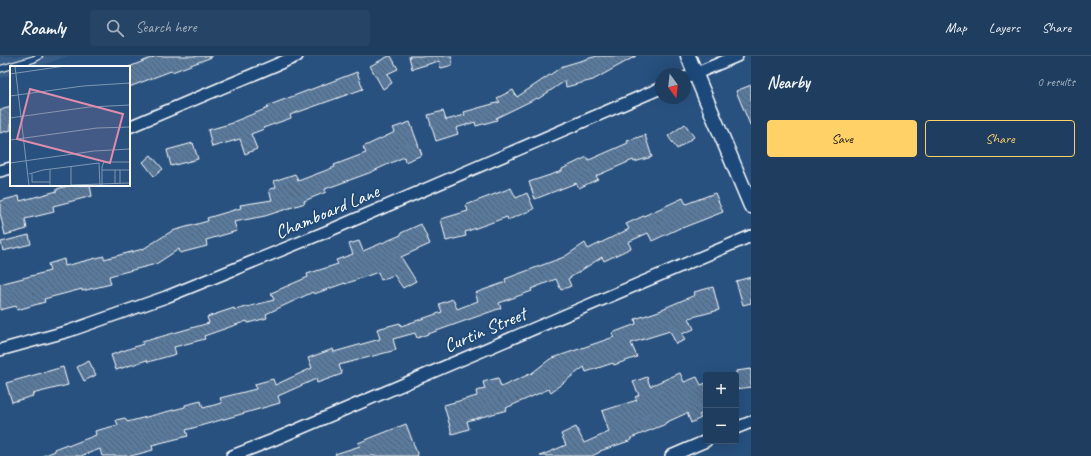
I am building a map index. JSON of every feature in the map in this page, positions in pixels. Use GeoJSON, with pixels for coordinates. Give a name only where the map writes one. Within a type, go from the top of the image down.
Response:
{"type":"FeatureCollection","features":[{"type":"Feature","properties":{"kind":"street"},"geometry":{"type":"LineString","coordinates":[[130,128],[297,56]]}},
{"type":"Feature","properties":{"kind":"street"},"geometry":{"type":"LineString","coordinates":[[688,56],[689,68]]}},
{"type":"Feature","properties":{"kind":"street"},"geometry":{"type":"LineString","coordinates":[[691,75],[737,56]]}},
{"type":"Feature","properties":{"kind":"street"},"geometry":{"type":"LineString","coordinates":[[691,77],[751,206]]}},
{"type":"Feature","properties":{"kind":"street","name":"Chamboard Lane"},"geometry":{"type":"LineString","coordinates":[[0,350],[70,331],[166,297],[333,229],[655,91]]}},
{"type":"Feature","properties":{"kind":"street"},"geometry":{"type":"LineString","coordinates":[[0,171],[10,168]]}},
{"type":"Feature","properties":{"kind":"street","name":"Curtin Street"},"geometry":{"type":"LineString","coordinates":[[232,456],[280,437],[751,236]]}},
{"type":"Feature","properties":{"kind":"street"},"geometry":{"type":"LineString","coordinates":[[739,427],[751,422]]}},
{"type":"Feature","properties":{"kind":"street"},"geometry":{"type":"LineString","coordinates":[[671,456],[703,442]]}},
{"type":"Feature","properties":{"kind":"lane"},"geometry":{"type":"LineString","coordinates":[[10,66],[39,56]]}},
{"type":"Feature","properties":{"kind":"lane"},"geometry":{"type":"LineString","coordinates":[[0,69],[10,66]]}},
{"type":"Feature","properties":{"kind":"shaded area"},"geometry":{"type":"Polygon","coordinates":[[[0,56],[68,56],[40,66],[10,66],[10,75],[0,78],[0,56]]]}},
{"type":"Feature","properties":{"kind":"building"},"geometry":{"type":"Polygon","coordinates":[[[156,56],[212,56],[130,87],[130,67],[156,56]]]}},
{"type":"Feature","properties":{"kind":"building"},"geometry":{"type":"Polygon","coordinates":[[[391,56],[398,69],[387,74],[392,83],[383,89],[370,66],[391,56]]]}},
{"type":"Feature","properties":{"kind":"building"},"geometry":{"type":"Polygon","coordinates":[[[409,56],[451,56],[453,65],[441,68],[439,61],[412,69],[409,56]]]}},
{"type":"Feature","properties":{"kind":"building"},"geometry":{"type":"Polygon","coordinates":[[[597,56],[636,56],[593,80],[566,87],[565,81],[538,99],[537,98],[496,118],[497,120],[476,126],[475,122],[456,128],[458,134],[436,141],[428,115],[443,111],[446,120],[465,115],[464,112],[500,102],[497,98],[513,90],[517,97],[563,66],[597,56]]]}},
{"type":"Feature","properties":{"kind":"building"},"geometry":{"type":"Polygon","coordinates":[[[357,72],[363,89],[290,115],[291,118],[251,134],[257,149],[245,154],[240,139],[212,147],[208,130],[233,123],[268,108],[267,106],[357,72]]]}},
{"type":"Feature","properties":{"kind":"building"},"geometry":{"type":"Polygon","coordinates":[[[751,85],[751,127],[736,91],[751,85]]]}},
{"type":"Feature","properties":{"kind":"building"},"geometry":{"type":"Polygon","coordinates":[[[10,107],[10,130],[0,133],[0,110],[10,107]]]}},
{"type":"Feature","properties":{"kind":"building"},"geometry":{"type":"Polygon","coordinates":[[[410,122],[422,155],[405,162],[404,157],[369,173],[325,189],[326,192],[304,201],[305,203],[265,216],[234,222],[237,231],[206,240],[207,246],[180,253],[179,249],[156,264],[109,276],[111,284],[82,291],[82,289],[44,299],[45,302],[17,310],[16,306],[0,310],[0,284],[50,271],[48,264],[64,259],[65,266],[104,256],[104,259],[143,249],[172,231],[208,221],[207,218],[241,208],[240,205],[272,200],[269,190],[276,187],[274,181],[295,174],[298,181],[335,167],[334,165],[366,153],[363,147],[395,132],[393,128],[410,122]]]}},
{"type":"Feature","properties":{"kind":"building"},"geometry":{"type":"Polygon","coordinates":[[[685,124],[694,137],[677,149],[668,136],[685,124]]]}},
{"type":"Feature","properties":{"kind":"building"},"geometry":{"type":"Polygon","coordinates":[[[645,135],[652,157],[634,162],[633,160],[596,176],[598,179],[579,188],[576,183],[535,199],[529,182],[562,171],[562,169],[587,157],[589,160],[628,143],[627,141],[645,135]]]}},
{"type":"Feature","properties":{"kind":"building"},"geometry":{"type":"Polygon","coordinates":[[[193,143],[198,159],[171,166],[167,150],[193,143]]]}},
{"type":"Feature","properties":{"kind":"building"},"geometry":{"type":"Polygon","coordinates":[[[151,155],[163,169],[154,176],[143,162],[151,155]]]}},
{"type":"Feature","properties":{"kind":"building"},"geometry":{"type":"Polygon","coordinates":[[[68,186],[90,186],[92,196],[53,206],[54,212],[25,219],[27,229],[5,235],[0,213],[0,201],[19,196],[20,201],[57,191],[57,189],[68,186]]]}},
{"type":"Feature","properties":{"kind":"building"},"geometry":{"type":"Polygon","coordinates":[[[511,188],[516,198],[527,193],[534,209],[508,220],[507,217],[465,232],[466,236],[446,241],[441,219],[468,211],[466,205],[511,188]]]}},
{"type":"Feature","properties":{"kind":"building"},"geometry":{"type":"Polygon","coordinates":[[[715,193],[723,212],[682,227],[652,241],[648,233],[628,242],[631,248],[604,261],[602,257],[568,279],[571,286],[561,290],[556,279],[531,289],[532,291],[499,303],[501,308],[417,338],[415,333],[393,339],[396,350],[339,365],[342,374],[317,383],[316,379],[278,396],[280,403],[186,430],[188,436],[152,445],[153,450],[131,456],[102,456],[100,449],[81,456],[43,456],[55,451],[54,449],[67,444],[68,446],[96,435],[95,431],[118,425],[116,420],[125,418],[127,422],[185,407],[185,405],[201,401],[203,408],[222,403],[220,398],[256,389],[255,384],[273,379],[275,385],[312,368],[308,358],[333,349],[334,352],[380,339],[377,329],[400,323],[401,326],[442,312],[439,304],[453,299],[457,309],[478,301],[475,293],[506,282],[505,279],[564,257],[585,243],[588,249],[629,229],[626,224],[683,198],[686,204],[715,193]]]}},
{"type":"Feature","properties":{"kind":"building"},"geometry":{"type":"Polygon","coordinates":[[[421,224],[430,244],[401,257],[416,281],[403,288],[394,275],[381,280],[378,272],[314,294],[313,292],[266,314],[267,318],[248,323],[247,321],[204,336],[205,339],[174,347],[176,354],[148,362],[147,360],[116,370],[111,355],[143,344],[142,342],[209,323],[207,317],[234,308],[235,310],[274,300],[271,293],[308,277],[307,274],[338,264],[336,260],[353,254],[349,244],[359,241],[363,251],[401,235],[401,233],[421,224]]]}},
{"type":"Feature","properties":{"kind":"building"},"geometry":{"type":"Polygon","coordinates":[[[29,235],[31,244],[3,251],[1,242],[29,235]]]}},
{"type":"Feature","properties":{"kind":"building"},"geometry":{"type":"Polygon","coordinates":[[[751,277],[751,303],[743,305],[736,281],[751,277]]]}},
{"type":"Feature","properties":{"kind":"building"},"geometry":{"type":"Polygon","coordinates":[[[713,287],[719,310],[689,318],[694,329],[682,334],[685,340],[676,344],[670,331],[631,343],[637,357],[586,372],[584,367],[551,392],[549,389],[506,408],[507,410],[467,421],[469,429],[452,434],[444,405],[477,396],[476,391],[485,389],[483,382],[498,378],[501,387],[532,373],[550,359],[614,337],[612,333],[636,324],[635,319],[662,310],[695,295],[694,292],[713,287]]]}},
{"type":"Feature","properties":{"kind":"building"},"geometry":{"type":"Polygon","coordinates":[[[89,361],[96,375],[84,381],[77,367],[89,361]]]}},
{"type":"Feature","properties":{"kind":"building"},"geometry":{"type":"Polygon","coordinates":[[[63,367],[68,385],[32,394],[33,396],[12,402],[6,383],[63,367]]]}},
{"type":"Feature","properties":{"kind":"building"},"geometry":{"type":"Polygon","coordinates":[[[751,369],[751,387],[739,389],[739,372],[736,371],[751,369]]]}},
{"type":"Feature","properties":{"kind":"building"},"geometry":{"type":"Polygon","coordinates":[[[680,373],[684,382],[697,377],[701,385],[703,384],[703,413],[699,415],[701,418],[691,423],[687,413],[665,423],[666,424],[631,438],[632,440],[600,451],[592,456],[540,456],[566,445],[561,434],[576,427],[584,443],[609,432],[602,411],[637,400],[635,397],[639,395],[633,382],[647,377],[650,386],[680,373]]]}},
{"type":"Feature","properties":{"kind":"building"},"geometry":{"type":"Polygon","coordinates":[[[406,424],[418,456],[336,456],[335,454],[360,446],[358,443],[406,424]]]}}]}
